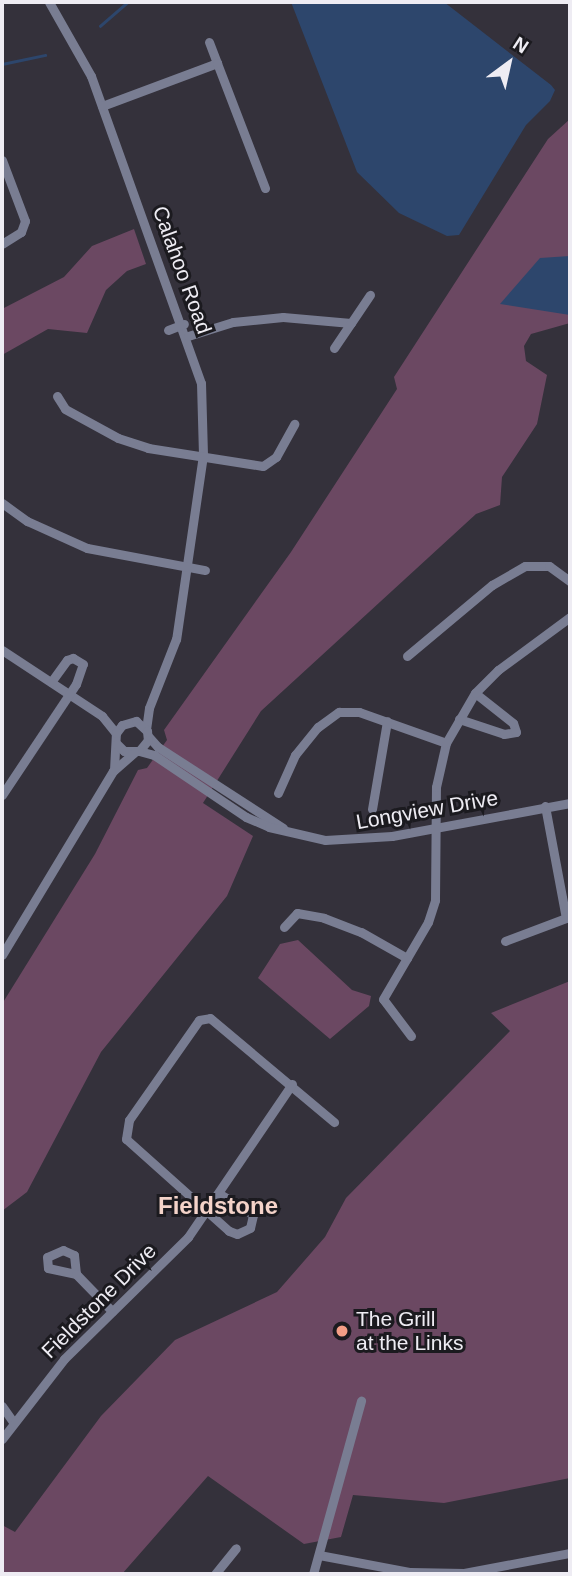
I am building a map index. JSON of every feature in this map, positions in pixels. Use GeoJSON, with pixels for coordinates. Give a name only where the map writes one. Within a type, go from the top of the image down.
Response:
{"type":"FeatureCollection","features":[{"type":"Feature","properties":{"kind":"street","name":"Calahoo Road"},"geometry":{"type":"LineString","coordinates":[[49,2],[80,50],[103,106],[184,324],[201,383],[203,455],[176,639],[149,708],[147,732]]}},
{"type":"Feature","properties":{"kind":"street"},"geometry":{"type":"LineString","coordinates":[[209,42],[265,188]]}},
{"type":"Feature","properties":{"kind":"street"},"geometry":{"type":"LineString","coordinates":[[103,106],[217,63]]}},
{"type":"Feature","properties":{"kind":"street"},"geometry":{"type":"LineString","coordinates":[[2,160],[22,210],[22,232],[2,244]]}},
{"type":"Feature","properties":{"kind":"street"},"geometry":{"type":"LineString","coordinates":[[334,348],[370,295]]}},
{"type":"Feature","properties":{"kind":"street"},"geometry":{"type":"LineString","coordinates":[[188,336],[233,322],[282,317],[351,323]]}},
{"type":"Feature","properties":{"kind":"street"},"geometry":{"type":"LineString","coordinates":[[167,330],[184,324]]}},
{"type":"Feature","properties":{"kind":"street"},"geometry":{"type":"LineString","coordinates":[[57,396],[65,409],[118,438],[148,448],[263,466],[276,457],[293,424]]}},
{"type":"Feature","properties":{"kind":"street"},"geometry":{"type":"LineString","coordinates":[[2,503],[27,521],[87,548],[205,570]]}},
{"type":"Feature","properties":{"kind":"street"},"geometry":{"type":"LineString","coordinates":[[407,656],[492,585],[525,566],[549,566],[570,581]]}},
{"type":"Feature","properties":{"kind":"street"},"geometry":{"type":"LineString","coordinates":[[411,1036],[383,999],[407,958],[435,900],[438,828],[436,786],[446,743],[475,693],[498,670],[570,617]]}},
{"type":"Feature","properties":{"kind":"street"},"geometry":{"type":"LineString","coordinates":[[2,650],[102,716],[117,738]]}},
{"type":"Feature","properties":{"kind":"street"},"geometry":{"type":"LineString","coordinates":[[2,795],[83,672],[80,660],[67,660],[51,682]]}},
{"type":"Feature","properties":{"kind":"street"},"geometry":{"type":"LineString","coordinates":[[459,719],[503,734],[516,732],[513,723],[475,693]]}},
{"type":"Feature","properties":{"kind":"street"},"geometry":{"type":"LineString","coordinates":[[113,771],[117,738],[128,722],[149,708]]}},
{"type":"Feature","properties":{"kind":"street"},"geometry":{"type":"LineString","coordinates":[[278,793],[295,755],[318,727],[339,712],[359,712],[446,743]]}},
{"type":"Feature","properties":{"kind":"street","name":"Longview Drive"},"geometry":{"type":"LineString","coordinates":[[102,716],[128,722],[147,732],[290,833]]}},
{"type":"Feature","properties":{"kind":"street"},"geometry":{"type":"LineString","coordinates":[[372,809],[387,721]]}},
{"type":"Feature","properties":{"kind":"street"},"geometry":{"type":"LineString","coordinates":[[2,955],[113,771],[136,752],[147,732]]}},
{"type":"Feature","properties":{"kind":"street","name":"Longview Drive"},"geometry":{"type":"LineString","coordinates":[[117,738],[136,752],[154,755],[246,817],[290,833],[360,841],[570,803]]}},
{"type":"Feature","properties":{"kind":"street"},"geometry":{"type":"LineString","coordinates":[[505,941],[568,917],[545,806]]}},
{"type":"Feature","properties":{"kind":"street"},"geometry":{"type":"LineString","coordinates":[[284,927],[297,913],[324,918],[361,932],[407,958]]}},
{"type":"Feature","properties":{"kind":"street"},"geometry":{"type":"LineString","coordinates":[[220,1194],[253,1215],[250,1228],[237,1234],[229,1231],[126,1139],[130,1120],[167,1062],[200,1020],[210,1018],[292,1084],[334,1122]]}},
{"type":"Feature","properties":{"kind":"street","name":"Fieldstone Drive"},"geometry":{"type":"LineString","coordinates":[[2,1439],[64,1359],[209,1211],[292,1084]]}},
{"type":"Feature","properties":{"kind":"street"},"geometry":{"type":"LineString","coordinates":[[76,1274],[112,1311]]}},
{"type":"Feature","properties":{"kind":"street"},"geometry":{"type":"LineString","coordinates":[[313,1574],[361,1401]]}},
{"type":"Feature","properties":{"kind":"street"},"geometry":{"type":"LineString","coordinates":[[2,1406],[13,1422]]}},
{"type":"Feature","properties":{"kind":"street"},"geometry":{"type":"LineString","coordinates":[[215,1574],[236,1548]]}},
{"type":"Feature","properties":{"kind":"street"},"geometry":{"type":"LineString","coordinates":[[319,1555],[410,1572],[464,1573],[570,1553]]}},
{"type":"Feature","properties":{"kind":"shaded area"},"geometry":{"type":"Polygon","coordinates":[[[570,119],[570,323],[531,334],[524,346],[526,361],[547,375],[537,424],[502,477],[500,505],[476,514],[261,711],[203,803],[253,836],[227,896],[101,1052],[27,1192],[2,1211],[2,1004],[95,854],[138,770],[147,768],[167,740],[164,730],[291,552],[397,389],[394,377],[548,139],[570,119]]]}},
{"type":"Feature","properties":{"kind":"shaded area"},"geometry":{"type":"Polygon","coordinates":[[[134,229],[146,264],[127,271],[106,290],[87,333],[48,329],[2,355],[2,309],[64,277],[92,246],[134,229]]]}},
{"type":"Feature","properties":{"kind":"shaded area"},"geometry":{"type":"Polygon","coordinates":[[[298,940],[352,990],[371,996],[369,1006],[330,1039],[258,978],[280,944],[298,940]]]}},
{"type":"Feature","properties":{"kind":"shaded area"},"geometry":{"type":"Polygon","coordinates":[[[570,981],[570,1478],[444,1503],[353,1495],[341,1537],[304,1544],[208,1476],[122,1574],[2,1574],[2,1525],[15,1532],[101,1416],[175,1340],[277,1292],[325,1237],[346,1198],[510,1031],[491,1013],[570,981]]]}},
{"type":"Feature","properties":{"kind":"water"},"geometry":{"type":"Polygon","coordinates":[[[291,2],[444,2],[555,90],[550,101],[526,125],[459,235],[447,236],[399,213],[357,172],[291,2]]]}},
{"type":"Feature","properties":{"kind":"water"},"geometry":{"type":"Polygon","coordinates":[[[570,256],[570,315],[500,304],[540,258],[570,256]]]}},
{"type":"Feature","properties":{"kind":"waterway"},"geometry":{"type":"LineString","coordinates":[[100,26],[128,2]]}},
{"type":"Feature","properties":{"kind":"waterway"},"geometry":{"type":"LineString","coordinates":[[2,64],[45,55]]}},
{"type":"Feature","properties":{"kind":"place","name":"The Grill at the Links"},"geometry":{"type":"Point","coordinates":[342,1331]}},
{"type":"Feature","properties":{"kind":"district","name":"Fieldstone"},"geometry":{"type":"Point","coordinates":[218,1206]}}]}
